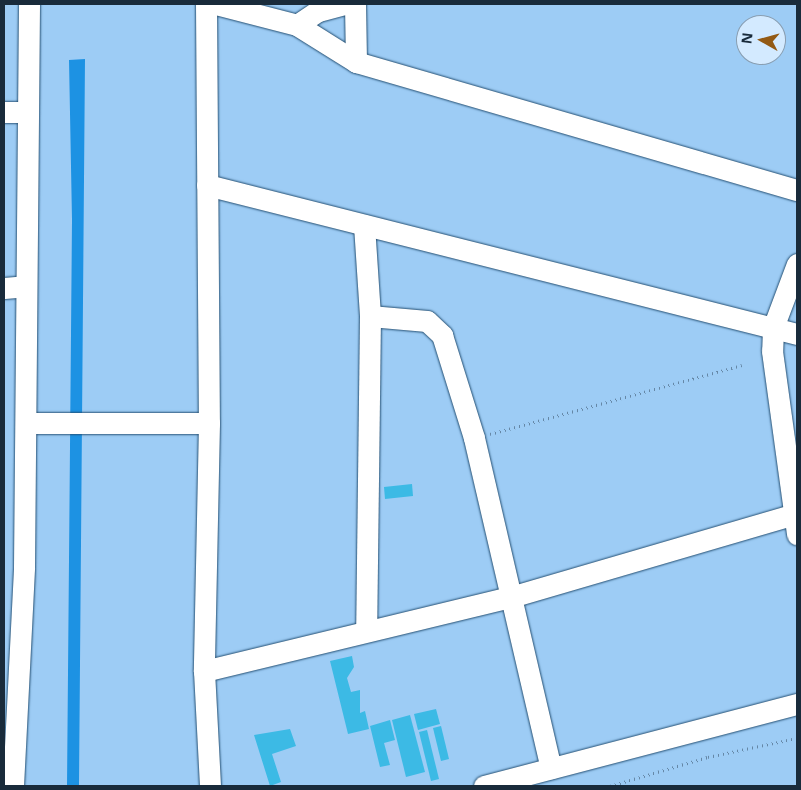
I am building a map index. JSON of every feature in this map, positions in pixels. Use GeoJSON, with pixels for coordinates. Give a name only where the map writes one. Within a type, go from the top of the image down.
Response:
{"type":"FeatureCollection","features":[{"type":"Feature","properties":{"kind":"street"},"geometry":{"type":"LineString","coordinates":[[13,786],[21,692],[26,423],[25,286],[29,4]]}},
{"type":"Feature","properties":{"kind":"street"},"geometry":{"type":"LineString","coordinates":[[210,786],[204,671],[209,423],[207,185],[218,4],[297,25],[356,62],[797,190]]}},
{"type":"Feature","properties":{"kind":"street"},"geometry":{"type":"LineString","coordinates":[[297,25],[318,11],[344,4]]}},
{"type":"Feature","properties":{"kind":"street"},"geometry":{"type":"LineString","coordinates":[[355,4],[356,62]]}},
{"type":"Feature","properties":{"kind":"street"},"geometry":{"type":"LineString","coordinates":[[4,112],[28,112]]}},
{"type":"Feature","properties":{"kind":"street"},"geometry":{"type":"LineString","coordinates":[[207,185],[797,334]]}},
{"type":"Feature","properties":{"kind":"street"},"geometry":{"type":"LineString","coordinates":[[364,225],[370,316],[366,632]]}},
{"type":"Feature","properties":{"kind":"street"},"geometry":{"type":"LineString","coordinates":[[204,671],[512,597],[796,524],[772,366],[773,328],[797,264]]}},
{"type":"Feature","properties":{"kind":"street"},"geometry":{"type":"LineString","coordinates":[[4,288],[25,286]]}},
{"type":"Feature","properties":{"kind":"street"},"geometry":{"type":"LineString","coordinates":[[370,316],[437,326],[474,438],[551,768]]}},
{"type":"Feature","properties":{"kind":"street"},"geometry":{"type":"LineString","coordinates":[[26,423],[209,423]]}},
{"type":"Feature","properties":{"kind":"street"},"geometry":{"type":"LineString","coordinates":[[484,786],[797,704]]}},
{"type":"Feature","properties":{"kind":"path"},"geometry":{"type":"LineString","coordinates":[[474,438],[742,365]]}},
{"type":"Feature","properties":{"kind":"path"},"geometry":{"type":"LineString","coordinates":[[610,786],[708,757],[797,738]]}},
{"type":"Feature","properties":{"kind":"water"},"geometry":{"type":"Polygon","coordinates":[[[85,59],[79,786],[67,786],[72,220],[69,60],[85,59]]]}},
{"type":"Feature","properties":{"kind":"building"},"geometry":{"type":"Polygon","coordinates":[[[412,484],[413,496],[385,499],[384,487],[412,484]]]}},
{"type":"Feature","properties":{"kind":"building"},"geometry":{"type":"Polygon","coordinates":[[[352,656],[354,667],[347,678],[351,692],[360,690],[360,713],[365,711],[369,729],[348,734],[330,661],[352,656]]]}},
{"type":"Feature","properties":{"kind":"building"},"geometry":{"type":"Polygon","coordinates":[[[436,709],[440,724],[418,730],[414,714],[436,709]]]}},
{"type":"Feature","properties":{"kind":"building"},"geometry":{"type":"Polygon","coordinates":[[[410,715],[425,772],[406,777],[392,720],[410,715]]]}},
{"type":"Feature","properties":{"kind":"building"},"geometry":{"type":"Polygon","coordinates":[[[390,720],[395,740],[384,743],[390,765],[380,767],[370,726],[390,720]]]}},
{"type":"Feature","properties":{"kind":"building"},"geometry":{"type":"Polygon","coordinates":[[[441,726],[449,759],[441,761],[433,728],[441,726]]]}},
{"type":"Feature","properties":{"kind":"building"},"geometry":{"type":"Polygon","coordinates":[[[290,729],[296,746],[272,754],[281,782],[270,786],[254,735],[290,729]]]}},
{"type":"Feature","properties":{"kind":"building"},"geometry":{"type":"Polygon","coordinates":[[[427,730],[439,779],[431,781],[419,732],[427,730]]]}}]}
